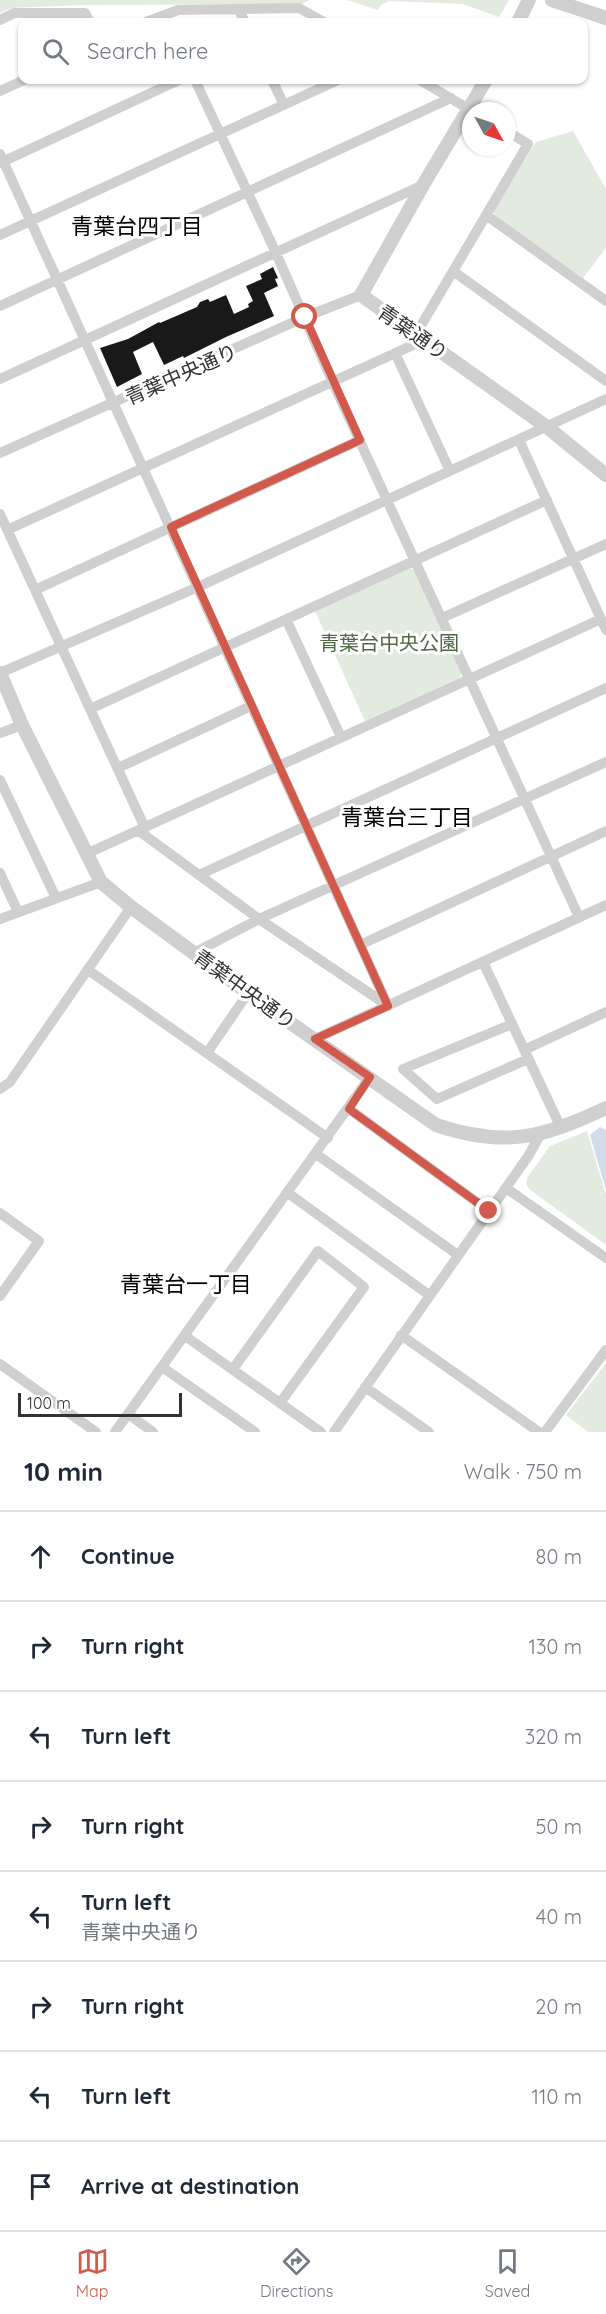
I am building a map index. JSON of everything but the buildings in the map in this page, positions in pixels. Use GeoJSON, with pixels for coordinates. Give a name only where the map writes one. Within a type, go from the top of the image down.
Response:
{"type":"FeatureCollection","features":[{"type":"Feature","properties":{"kind":"street"},"geometry":{"type":"LineString","coordinates":[[520,18],[529,0]]}},
{"type":"Feature","properties":{"kind":"street"},"geometry":{"type":"LineString","coordinates":[[552,0],[606,18]]}},
{"type":"Feature","properties":{"kind":"street"},"geometry":{"type":"LineString","coordinates":[[166,18],[178,10],[299,8],[317,18]]}},
{"type":"Feature","properties":{"kind":"street"},"geometry":{"type":"LineString","coordinates":[[238,9],[243,18]]}},
{"type":"Feature","properties":{"kind":"street"},"geometry":{"type":"LineString","coordinates":[[0,20],[14,13],[85,13],[88,18]]}},
{"type":"Feature","properties":{"kind":"street"},"geometry":{"type":"LineString","coordinates":[[0,91],[18,83]]}},
{"type":"Feature","properties":{"kind":"street"},"geometry":{"type":"LineString","coordinates":[[170,84],[1,159],[145,468],[388,1006]]}},
{"type":"Feature","properties":{"kind":"street"},"geometry":{"type":"LineString","coordinates":[[197,84],[579,918]]}},
{"type":"Feature","properties":{"kind":"street"},"geometry":{"type":"LineString","coordinates":[[274,84],[284,105]]}},
{"type":"Feature","properties":{"kind":"street"},"geometry":{"type":"LineString","coordinates":[[0,235],[329,84]]}},
{"type":"Feature","properties":{"kind":"street"},"geometry":{"type":"LineString","coordinates":[[437,84],[451,98],[462,105]]}},
{"type":"Feature","properties":{"kind":"street","name":"青葉通り"},"geometry":{"type":"LineString","coordinates":[[475,102],[484,84]]}},
{"type":"Feature","properties":{"kind":"street"},"geometry":{"type":"LineString","coordinates":[[0,306],[451,98]]}},
{"type":"Feature","properties":{"kind":"street","name":"青葉通り"},"geometry":{"type":"LineString","coordinates":[[462,124],[423,185],[361,295],[547,427],[606,475]]}},
{"type":"Feature","properties":{"kind":"street"},"geometry":{"type":"LineString","coordinates":[[7,530],[333,383],[395,353],[420,337],[453,271],[528,144],[516,137]]}},
{"type":"Feature","properties":{"kind":"street"},"geometry":{"type":"LineString","coordinates":[[0,379],[423,185]]}},
{"type":"Feature","properties":{"kind":"street"},"geometry":{"type":"LineString","coordinates":[[486,215],[606,301]]}},
{"type":"Feature","properties":{"kind":"street"},"geometry":{"type":"LineString","coordinates":[[453,271],[606,381]]}},
{"type":"Feature","properties":{"kind":"street","name":"青葉中央通り"},"geometry":{"type":"LineString","coordinates":[[0,453],[305,317],[361,295]]}},
{"type":"Feature","properties":{"kind":"street"},"geometry":{"type":"LineString","coordinates":[[395,353],[450,471]]}},
{"type":"Feature","properties":{"kind":"street"},"geometry":{"type":"LineString","coordinates":[[0,673],[198,587],[606,399]]}},
{"type":"Feature","properties":{"kind":"street"},"geometry":{"type":"LineString","coordinates":[[35,591],[360,440]]}},
{"type":"Feature","properties":{"kind":"street"},"geometry":{"type":"LineString","coordinates":[[519,440],[606,630]]}},
{"type":"Feature","properties":{"kind":"street"},"geometry":{"type":"LineString","coordinates":[[90,709],[547,500]]}},
{"type":"Feature","properties":{"kind":"street"},"geometry":{"type":"LineString","coordinates":[[0,514],[118,768],[142,830],[259,919],[388,1006]]}},
{"type":"Feature","properties":{"kind":"street"},"geometry":{"type":"LineString","coordinates":[[442,618],[606,544]]}},
{"type":"Feature","properties":{"kind":"street"},"geometry":{"type":"LineString","coordinates":[[286,619],[341,737]]}},
{"type":"Feature","properties":{"kind":"street"},"geometry":{"type":"LineString","coordinates":[[86,854],[601,619]]}},
{"type":"Feature","properties":{"kind":"street","name":"青葉中央通り"},"geometry":{"type":"LineString","coordinates":[[0,673],[22,725],[101,882],[131,908],[248,993],[436,1125],[453,1131],[492,1139],[540,1135],[606,1108]]}},
{"type":"Feature","properties":{"kind":"street"},"geometry":{"type":"LineString","coordinates":[[199,875],[606,688]]}},
{"type":"Feature","properties":{"kind":"street"},"geometry":{"type":"LineString","coordinates":[[118,768],[251,706]]}},
{"type":"Feature","properties":{"kind":"street"},"geometry":{"type":"LineString","coordinates":[[0,733],[22,725]]}},
{"type":"Feature","properties":{"kind":"street"},"geometry":{"type":"LineString","coordinates":[[194,953],[259,919],[606,762]]}},
{"type":"Feature","properties":{"kind":"street"},"geometry":{"type":"LineString","coordinates":[[0,780],[4,797],[56,898]]}},
{"type":"Feature","properties":{"kind":"street"},"geometry":{"type":"LineString","coordinates":[[360,945],[606,831]]}},
{"type":"Feature","properties":{"kind":"street"},"geometry":{"type":"LineString","coordinates":[[0,873],[18,912]]}},
{"type":"Feature","properties":{"kind":"street"},"geometry":{"type":"LineString","coordinates":[[0,919],[101,882]]}},
{"type":"Feature","properties":{"kind":"street"},"geometry":{"type":"LineString","coordinates":[[315,1039],[606,905]]}},
{"type":"Feature","properties":{"kind":"street"},"geometry":{"type":"LineString","coordinates":[[0,1089],[10,1082],[131,908]]}},
{"type":"Feature","properties":{"kind":"street"},"geometry":{"type":"LineString","coordinates":[[483,962],[561,1128]]}},
{"type":"Feature","properties":{"kind":"street"},"geometry":{"type":"LineString","coordinates":[[88,970],[328,1138]]}},
{"type":"Feature","properties":{"kind":"street"},"geometry":{"type":"LineString","coordinates":[[207,1053],[248,993]]}},
{"type":"Feature","properties":{"kind":"street"},"geometry":{"type":"LineString","coordinates":[[512,1024],[403,1069],[437,1099],[606,1012]]}},
{"type":"Feature","properties":{"kind":"street"},"geometry":{"type":"LineString","coordinates":[[115,1432],[370,1077]]}},
{"type":"Feature","properties":{"kind":"street"},"geometry":{"type":"LineString","coordinates":[[349,1109],[489,1211]]}},
{"type":"Feature","properties":{"kind":"street"},"geometry":{"type":"LineString","coordinates":[[334,1432],[529,1155],[540,1135]]}},
{"type":"Feature","properties":{"kind":"street"},"geometry":{"type":"LineString","coordinates":[[316,1154],[458,1255]]}},
{"type":"Feature","properties":{"kind":"street"},"geometry":{"type":"LineString","coordinates":[[506,1188],[606,1258]]}},
{"type":"Feature","properties":{"kind":"street"},"geometry":{"type":"LineString","coordinates":[[288,1193],[429,1295]]}},
{"type":"Feature","properties":{"kind":"street"},"geometry":{"type":"LineString","coordinates":[[0,1213],[39,1241],[0,1296]]}},
{"type":"Feature","properties":{"kind":"street"},"geometry":{"type":"LineString","coordinates":[[233,1369],[318,1251],[364,1287],[280,1402]]}},
{"type":"Feature","properties":{"kind":"street"},"geometry":{"type":"LineString","coordinates":[[401,1335],[539,1432]]}},
{"type":"Feature","properties":{"kind":"street"},"geometry":{"type":"LineString","coordinates":[[185,1336],[321,1432]]}},
{"type":"Feature","properties":{"kind":"street"},"geometry":{"type":"LineString","coordinates":[[545,1432],[606,1350]]}},
{"type":"Feature","properties":{"kind":"street"},"geometry":{"type":"LineString","coordinates":[[0,1364],[96,1432]]}},
{"type":"Feature","properties":{"kind":"street"},"geometry":{"type":"LineString","coordinates":[[162,1367],[255,1432]]}},
{"type":"Feature","properties":{"kind":"street"},"geometry":{"type":"LineString","coordinates":[[365,1387],[429,1432]]}},
{"type":"Feature","properties":{"kind":"street"},"geometry":{"type":"LineString","coordinates":[[128,1414],[153,1432]]}},
{"type":"Feature","properties":{"kind":"green space"},"geometry":{"type":"Polygon","coordinates":[[[0,0],[309,0],[302,4],[81,5],[11,8],[0,13],[0,0]]]}},
{"type":"Feature","properties":{"kind":"green space"},"geometry":{"type":"Polygon","coordinates":[[[347,0],[509,0],[499,17],[463,4],[389,1],[381,5],[378,10],[347,0]]]}},
{"type":"Feature","properties":{"kind":"green space"},"geometry":{"type":"Polygon","coordinates":[[[573,131],[606,189],[606,248],[583,278],[496,217],[493,211],[536,142],[573,131]]]}},
{"type":"Feature","properties":{"kind":"green space","name":"青葉台中央公園"},"geometry":{"type":"Polygon","coordinates":[[[408,567],[414,570],[462,673],[459,678],[365,721],[315,611],[408,567]]]}},
{"type":"Feature","properties":{"kind":"green space"},"geometry":{"type":"Polygon","coordinates":[[[587,1131],[606,1195],[606,1245],[529,1189],[526,1184],[527,1178],[550,1146],[587,1131]]]}},
{"type":"Feature","properties":{"kind":"green space"},"geometry":{"type":"Polygon","coordinates":[[[606,1363],[606,1432],[588,1432],[566,1415],[606,1363]]]}},
{"type":"Feature","properties":{"kind":"water"},"geometry":{"type":"Polygon","coordinates":[[[600,1127],[606,1130],[606,1190],[590,1135],[600,1127]]]}},
{"type":"Feature","properties":{"kind":"district","name":"青葉台四丁目"},"geometry":{"type":"Point","coordinates":[137,226]}},
{"type":"Feature","properties":{"kind":"district","name":"青葉台三丁目"},"geometry":{"type":"Point","coordinates":[407,817]}},
{"type":"Feature","properties":{"kind":"district","name":"青葉台一丁目"},"geometry":{"type":"Point","coordinates":[186,1284]}},
{"type":"Feature","properties":{"kind":"route"},"geometry":{"type":"LineString","coordinates":[[305,317],[360,440],[171,527],[388,1006],[315,1039],[370,1077],[349,1109],[489,1211]]}}]}
